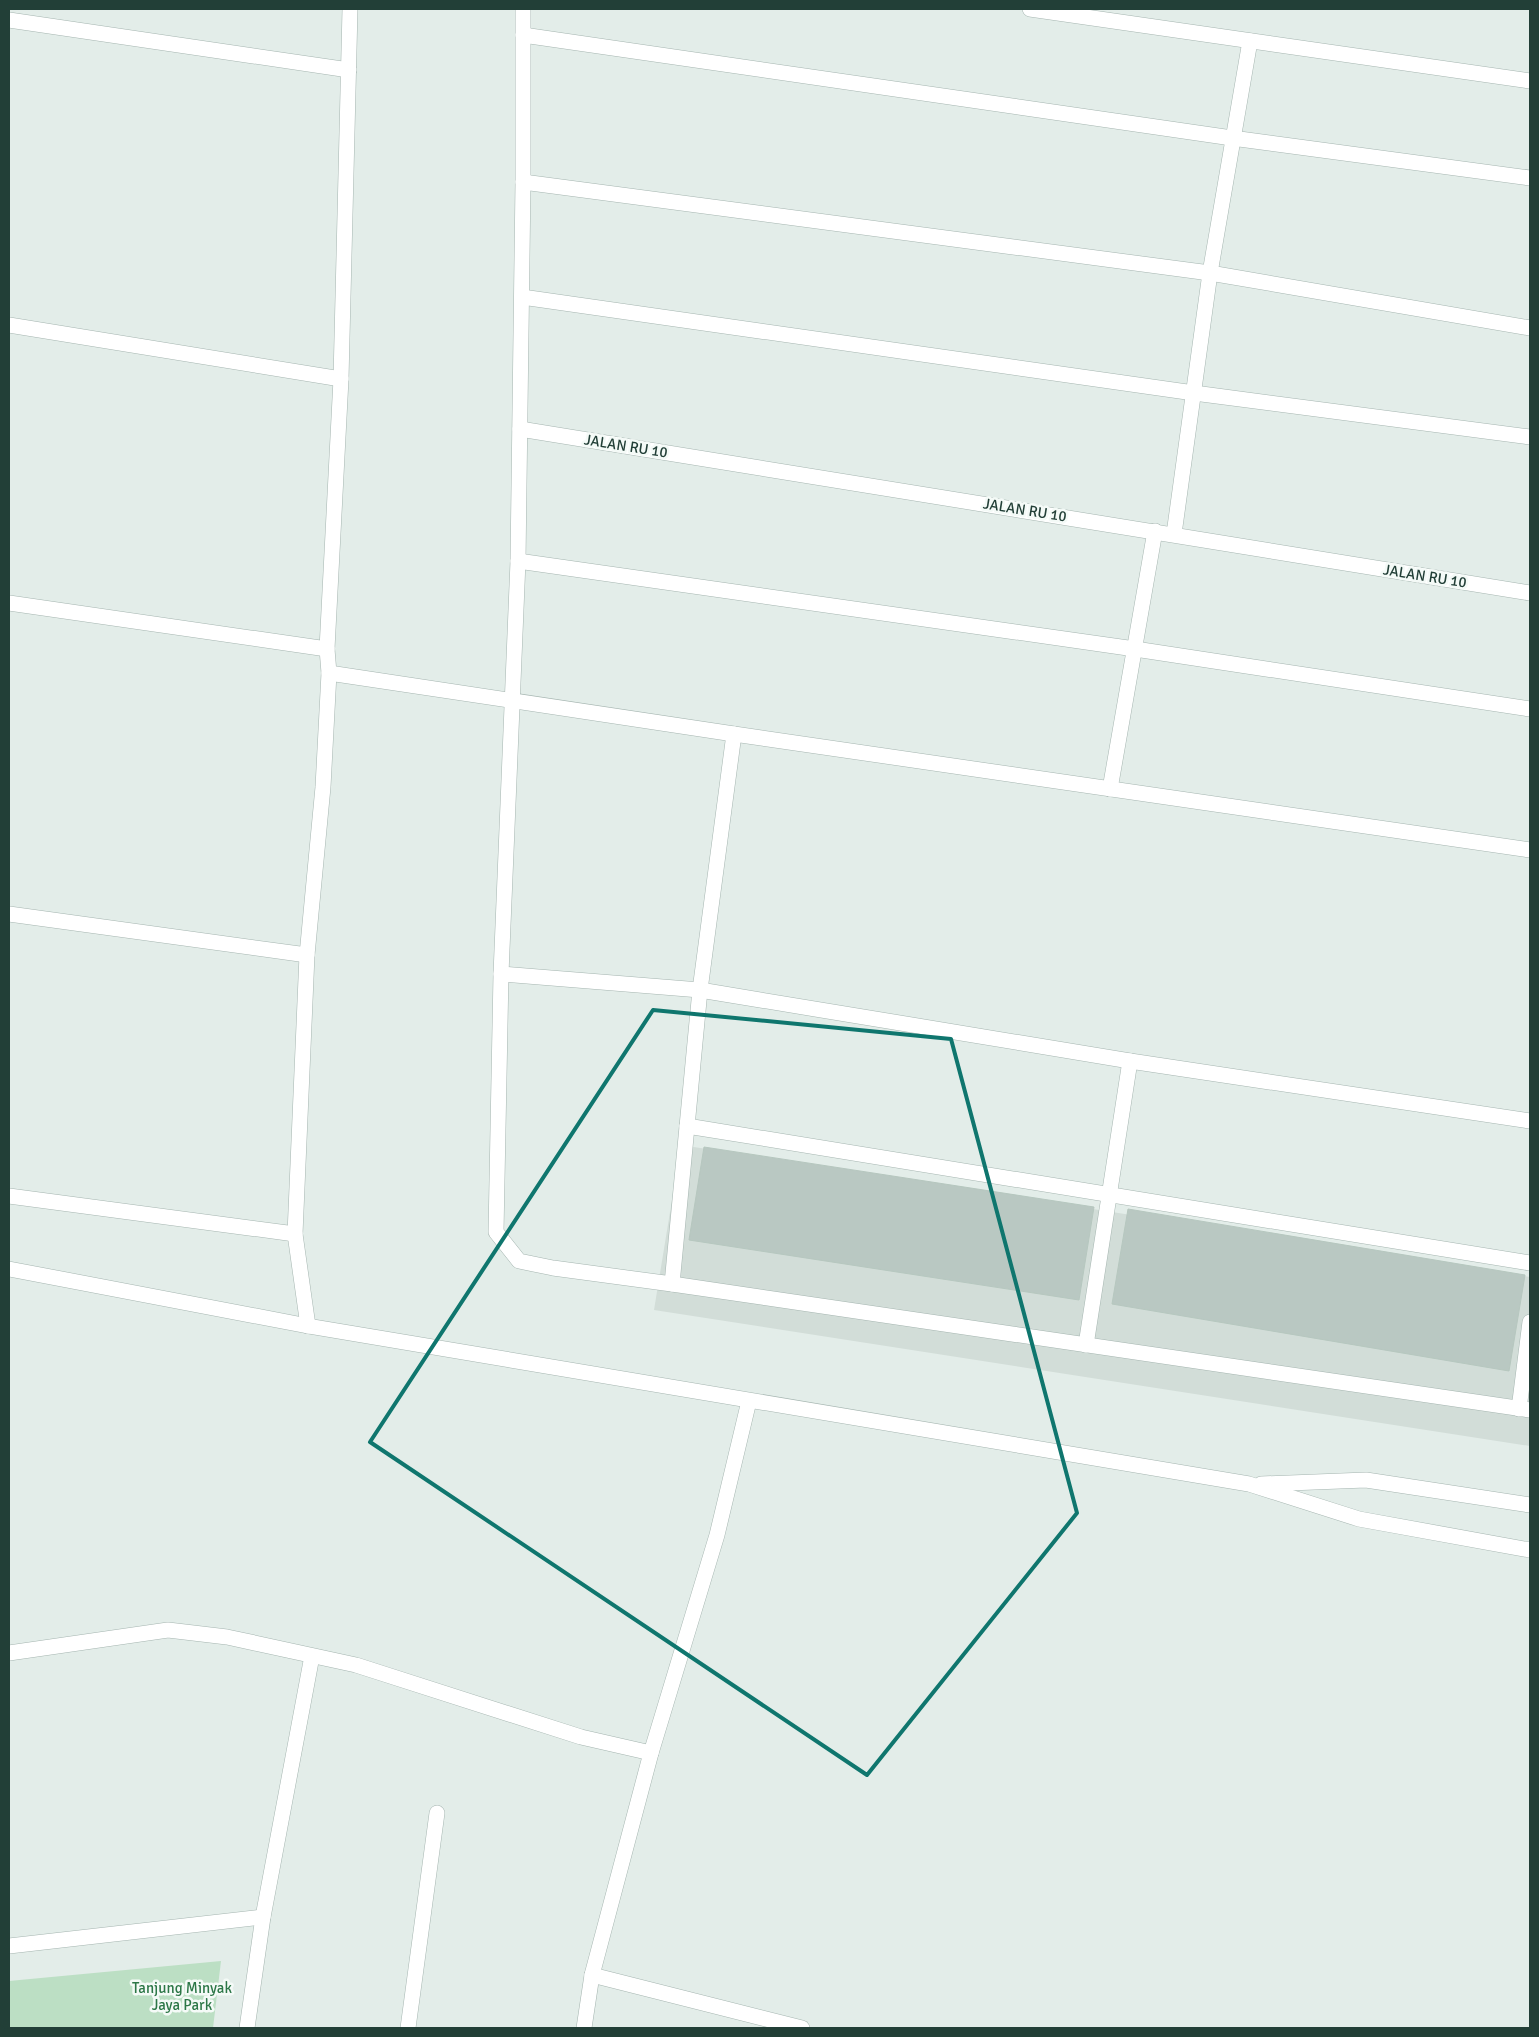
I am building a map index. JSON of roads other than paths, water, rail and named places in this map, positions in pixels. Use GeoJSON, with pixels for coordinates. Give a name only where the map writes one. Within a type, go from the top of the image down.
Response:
{"type":"FeatureCollection","features":[{"type":"Feature","properties":{"kind":"street"},"geometry":{"type":"LineString","coordinates":[[308,1326],[295,1234],[307,954],[323,787],[329,673],[327,649],[342,379],[350,9]]}},
{"type":"Feature","properties":{"kind":"street"},"geometry":{"type":"LineString","coordinates":[[523,9],[522,297],[518,561],[501,974],[496,1232],[519,1261],[553,1268],[1525,1409],[1530,1322]]}},
{"type":"Feature","properties":{"kind":"street"},"geometry":{"type":"LineString","coordinates":[[1030,9],[1530,82]]}},
{"type":"Feature","properties":{"kind":"street"},"geometry":{"type":"LineString","coordinates":[[9,20],[349,70]]}},
{"type":"Feature","properties":{"kind":"street"},"geometry":{"type":"LineString","coordinates":[[523,35],[1232,138],[1530,178]]}},
{"type":"Feature","properties":{"kind":"street"},"geometry":{"type":"LineString","coordinates":[[1174,534],[1210,273],[1250,41]]}},
{"type":"Feature","properties":{"kind":"street"},"geometry":{"type":"LineString","coordinates":[[523,182],[1210,273],[1530,328]]}},
{"type":"Feature","properties":{"kind":"street"},"geometry":{"type":"LineString","coordinates":[[522,297],[1194,393],[1530,437]]}},
{"type":"Feature","properties":{"kind":"street"},"geometry":{"type":"LineString","coordinates":[[9,325],[342,379]]}},
{"type":"Feature","properties":{"kind":"street","name":"JALAN RU 10"},"geometry":{"type":"LineString","coordinates":[[520,429],[1530,593]]}},
{"type":"Feature","properties":{"kind":"street"},"geometry":{"type":"LineString","coordinates":[[1110,789],[1154,531]]}},
{"type":"Feature","properties":{"kind":"street"},"geometry":{"type":"LineString","coordinates":[[518,561],[1135,649],[1530,709]]}},
{"type":"Feature","properties":{"kind":"street"},"geometry":{"type":"LineString","coordinates":[[9,603],[327,649]]}},
{"type":"Feature","properties":{"kind":"street"},"geometry":{"type":"LineString","coordinates":[[329,673],[387,680],[734,734],[1530,850]]}},
{"type":"Feature","properties":{"kind":"street"},"geometry":{"type":"LineString","coordinates":[[672,1284],[700,990],[734,734]]}},
{"type":"Feature","properties":{"kind":"street"},"geometry":{"type":"LineString","coordinates":[[9,914],[307,954]]}},
{"type":"Feature","properties":{"kind":"street"},"geometry":{"type":"LineString","coordinates":[[501,974],[700,990],[1130,1061],[1530,1121]]}},
{"type":"Feature","properties":{"kind":"street"},"geometry":{"type":"LineString","coordinates":[[1086,1345],[1130,1061]]}},
{"type":"Feature","properties":{"kind":"street"},"geometry":{"type":"LineString","coordinates":[[687,1126],[1530,1263]]}},
{"type":"Feature","properties":{"kind":"street"},"geometry":{"type":"LineString","coordinates":[[9,1196],[295,1234]]}},
{"type":"Feature","properties":{"kind":"street"},"geometry":{"type":"LineString","coordinates":[[9,1269],[308,1326],[1249,1484],[1359,1519],[1530,1550]]}},
{"type":"Feature","properties":{"kind":"street"},"geometry":{"type":"LineString","coordinates":[[584,2028],[592,1975],[651,1753],[717,1535],[749,1401]]}},
{"type":"Feature","properties":{"kind":"street"},"geometry":{"type":"LineString","coordinates":[[1249,1484],[1366,1480],[1530,1506]]}},
{"type":"Feature","properties":{"kind":"street"},"geometry":{"type":"LineString","coordinates":[[9,1653],[168,1630],[227,1637],[356,1665],[581,1737],[651,1753]]}},
{"type":"Feature","properties":{"kind":"street"},"geometry":{"type":"LineString","coordinates":[[247,2028],[263,1917],[312,1656]]}},
{"type":"Feature","properties":{"kind":"street"},"geometry":{"type":"LineString","coordinates":[[408,2028],[437,1813]]}},
{"type":"Feature","properties":{"kind":"street"},"geometry":{"type":"LineString","coordinates":[[9,1946],[263,1917]]}},
{"type":"Feature","properties":{"kind":"street"},"geometry":{"type":"LineString","coordinates":[[592,1975],[802,2028]]}},
{"type":"Feature","properties":{"kind":"park label","name":"Tanjung Minyak Jaya Park"},"geometry":{"type":"Point","coordinates":[182,1996]}}]}
